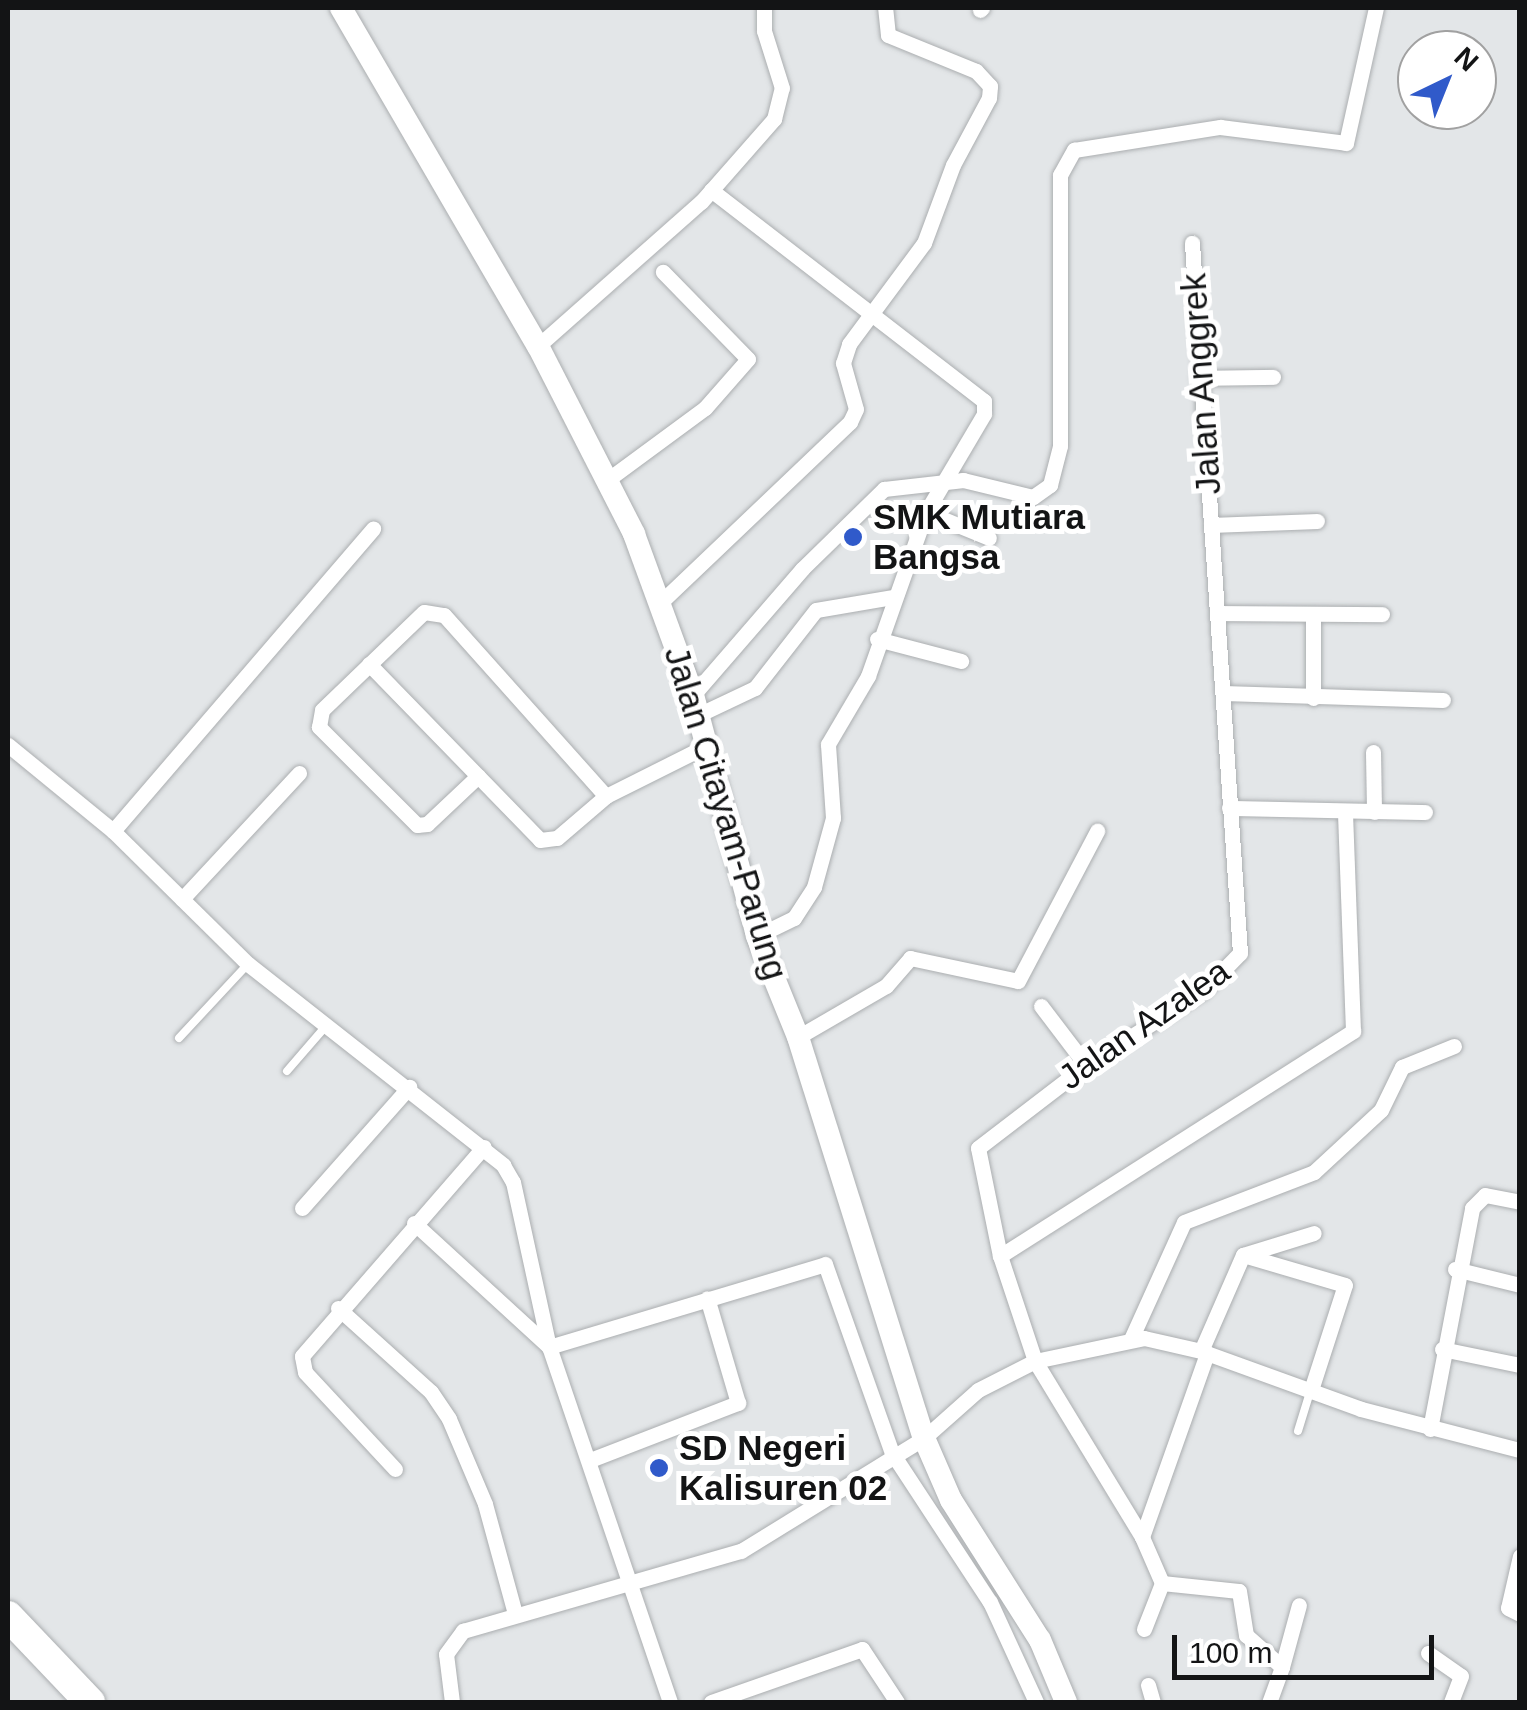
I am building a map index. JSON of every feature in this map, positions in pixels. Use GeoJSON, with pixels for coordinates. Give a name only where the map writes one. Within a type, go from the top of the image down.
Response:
{"type":"FeatureCollection","features":[{"type":"Feature","properties":{"kind":"highway"},"geometry":{"type":"LineString","coordinates":[[8,1616],[90,1702]]}},
{"type":"Feature","properties":{"kind":"main road","name":"Jalan Citayam-Parung"},"geometry":{"type":"LineString","coordinates":[[341,8],[538,346],[610,478],[662,602],[695,705],[757,936],[798,1037],[924,1438],[951,1500],[1040,1640],[1066,1702]]}},
{"type":"Feature","properties":{"kind":"street"},"geometry":{"type":"LineString","coordinates":[[538,346],[711,190],[779,108],[782,88],[764,30],[764,8]]}},
{"type":"Feature","properties":{"kind":"street"},"geometry":{"type":"LineString","coordinates":[[662,602],[850,422],[856,409],[843,364],[872,311],[924,242],[952,165],[991,92],[976,71],[888,35],[884,8]]}},
{"type":"Feature","properties":{"kind":"street"},"geometry":{"type":"LineString","coordinates":[[695,705],[802,569],[884,489],[972,480],[1032,497],[1054,479],[1064,298],[1060,176],[1069,155],[1086,144],[1199,127],[1346,143],[1376,8]]}},
{"type":"Feature","properties":{"kind":"street"},"geometry":{"type":"LineString","coordinates":[[711,190],[984,401],[984,414],[949,481],[926,512],[877,639],[868,676],[828,744],[834,806],[814,887],[794,918],[757,936]]}},
{"type":"Feature","properties":{"kind":"street","name":"Jalan Anggrek"},"geometry":{"type":"LineString","coordinates":[[1192,243],[1211,525]]}},
{"type":"Feature","properties":{"kind":"street"},"geometry":{"type":"LineString","coordinates":[[610,478],[706,408],[748,359],[663,272]]}},
{"type":"Feature","properties":{"kind":"street"},"geometry":{"type":"LineString","coordinates":[[1199,378],[1273,378]]}},
{"type":"Feature","properties":{"kind":"street"},"geometry":{"type":"LineString","coordinates":[[926,512],[990,538]]}},
{"type":"Feature","properties":{"kind":"street"},"geometry":{"type":"LineString","coordinates":[[1211,525],[1317,521]]}},
{"type":"Feature","properties":{"kind":"street","name":"Jalan Azalea"},"geometry":{"type":"LineString","coordinates":[[1162,1583],[1142,1538],[1035,1361],[1000,1256],[978,1144],[1086,1065],[1203,991],[1238,960],[1211,525]]}},
{"type":"Feature","properties":{"kind":"street"},"geometry":{"type":"LineString","coordinates":[[114,831],[373,529]]}},
{"type":"Feature","properties":{"kind":"street"},"geometry":{"type":"LineString","coordinates":[[695,705],[755,688],[816,610],[892,597]]}},
{"type":"Feature","properties":{"kind":"street"},"geometry":{"type":"LineString","coordinates":[[1219,613],[1382,614]]}},
{"type":"Feature","properties":{"kind":"street"},"geometry":{"type":"LineString","coordinates":[[478,776],[427,824],[417,825],[323,732],[322,710],[416,616],[444,615],[606,796]]}},
{"type":"Feature","properties":{"kind":"street"},"geometry":{"type":"LineString","coordinates":[[1313,616],[1313,698]]}},
{"type":"Feature","properties":{"kind":"street"},"geometry":{"type":"LineString","coordinates":[[877,639],[960,661]]}},
{"type":"Feature","properties":{"kind":"street"},"geometry":{"type":"LineString","coordinates":[[369,664],[546,841],[606,796],[706,746]]}},
{"type":"Feature","properties":{"kind":"street"},"geometry":{"type":"LineString","coordinates":[[1223,693],[1443,700]]}},
{"type":"Feature","properties":{"kind":"street"},"geometry":{"type":"LineString","coordinates":[[8,744],[114,831],[248,964],[484,1147],[513,1182],[549,1346],[670,1702]]}},
{"type":"Feature","properties":{"kind":"street"},"geometry":{"type":"LineString","coordinates":[[1373,752],[1374,812]]}},
{"type":"Feature","properties":{"kind":"street"},"geometry":{"type":"LineString","coordinates":[[182,899],[299,772]]}},
{"type":"Feature","properties":{"kind":"street"},"geometry":{"type":"LineString","coordinates":[[1229,808],[1425,812]]}},
{"type":"Feature","properties":{"kind":"street"},"geometry":{"type":"LineString","coordinates":[[1000,1256],[1352,1031],[1345,813]]}},
{"type":"Feature","properties":{"kind":"street"},"geometry":{"type":"LineString","coordinates":[[798,1037],[886,986],[910,958],[1018,981],[1097,831]]}},
{"type":"Feature","properties":{"kind":"street"},"geometry":{"type":"LineString","coordinates":[[1041,1006],[1086,1065]]}},
{"type":"Feature","properties":{"kind":"street"},"geometry":{"type":"LineString","coordinates":[[1131,1339],[1184,1222],[1314,1172],[1381,1110],[1402,1067],[1454,1046]]}},
{"type":"Feature","properties":{"kind":"street"},"geometry":{"type":"LineString","coordinates":[[302,1208],[408,1087]]}},
{"type":"Feature","properties":{"kind":"street"},"geometry":{"type":"LineString","coordinates":[[395,1469],[302,1364],[311,1339],[484,1147]]}},
{"type":"Feature","properties":{"kind":"street"},"geometry":{"type":"LineString","coordinates":[[1430,1430],[1455,1270],[1477,1198],[1520,1202]]}},
{"type":"Feature","properties":{"kind":"street"},"geometry":{"type":"LineString","coordinates":[[414,1223],[549,1346]]}},
{"type":"Feature","properties":{"kind":"street"},"geometry":{"type":"LineString","coordinates":[[1243,1255],[1314,1233]]}},
{"type":"Feature","properties":{"kind":"street"},"geometry":{"type":"LineString","coordinates":[[1142,1538],[1204,1352],[1243,1255]]}},
{"type":"Feature","properties":{"kind":"street"},"geometry":{"type":"LineString","coordinates":[[1243,1255],[1344,1285],[1311,1390]]}},
{"type":"Feature","properties":{"kind":"street"},"geometry":{"type":"LineString","coordinates":[[549,1346],[828,1265],[892,1453],[990,1602],[1036,1702]]}},
{"type":"Feature","properties":{"kind":"street"},"geometry":{"type":"LineString","coordinates":[[1455,1270],[1520,1285]]}},
{"type":"Feature","properties":{"kind":"street"},"geometry":{"type":"LineString","coordinates":[[590,1460],[738,1403],[707,1298]]}},
{"type":"Feature","properties":{"kind":"street"},"geometry":{"type":"LineString","coordinates":[[338,1308],[430,1392],[449,1419],[485,1504],[515,1614]]}},
{"type":"Feature","properties":{"kind":"street"},"geometry":{"type":"LineString","coordinates":[[452,1702],[445,1668],[456,1636],[515,1614],[698,1568],[762,1541],[892,1453],[924,1438],[978,1390],[1035,1361],[1131,1339],[1204,1352],[1430,1430],[1520,1450]]}},
{"type":"Feature","properties":{"kind":"street"},"geometry":{"type":"LineString","coordinates":[[1442,1348],[1520,1365]]}},
{"type":"Feature","properties":{"kind":"street"},"geometry":{"type":"LineString","coordinates":[[1520,1556],[1508,1608],[1520,1614]]}},
{"type":"Feature","properties":{"kind":"street"},"geometry":{"type":"LineString","coordinates":[[1144,1629],[1162,1583],[1240,1591],[1246,1635],[1282,1668]]}},
{"type":"Feature","properties":{"kind":"street"},"geometry":{"type":"LineString","coordinates":[[1270,1702],[1299,1605]]}},
{"type":"Feature","properties":{"kind":"street"},"geometry":{"type":"LineString","coordinates":[[712,1702],[862,1650],[897,1702]]}},
{"type":"Feature","properties":{"kind":"street"},"geometry":{"type":"LineString","coordinates":[[1428,1653],[1461,1676],[1450,1702]]}},
{"type":"Feature","properties":{"kind":"street"},"geometry":{"type":"LineString","coordinates":[[1148,1684],[1152,1702]]}},
{"type":"Feature","properties":{"kind":"lane"},"geometry":{"type":"LineString","coordinates":[[179,1038],[248,964]]}},
{"type":"Feature","properties":{"kind":"lane"},"geometry":{"type":"LineString","coordinates":[[288,1071],[326,1026]]}},
{"type":"Feature","properties":{"kind":"lane"},"geometry":{"type":"LineString","coordinates":[[1298,1431],[1311,1390]]}},
{"type":"Feature","properties":{"kind":"place","name":"SMK Mutiara Bangsa"},"geometry":{"type":"Point","coordinates":[853,537]}},
{"type":"Feature","properties":{"kind":"place","name":"SD Negeri Kalisuren 02"},"geometry":{"type":"Point","coordinates":[659,1468]}}]}
